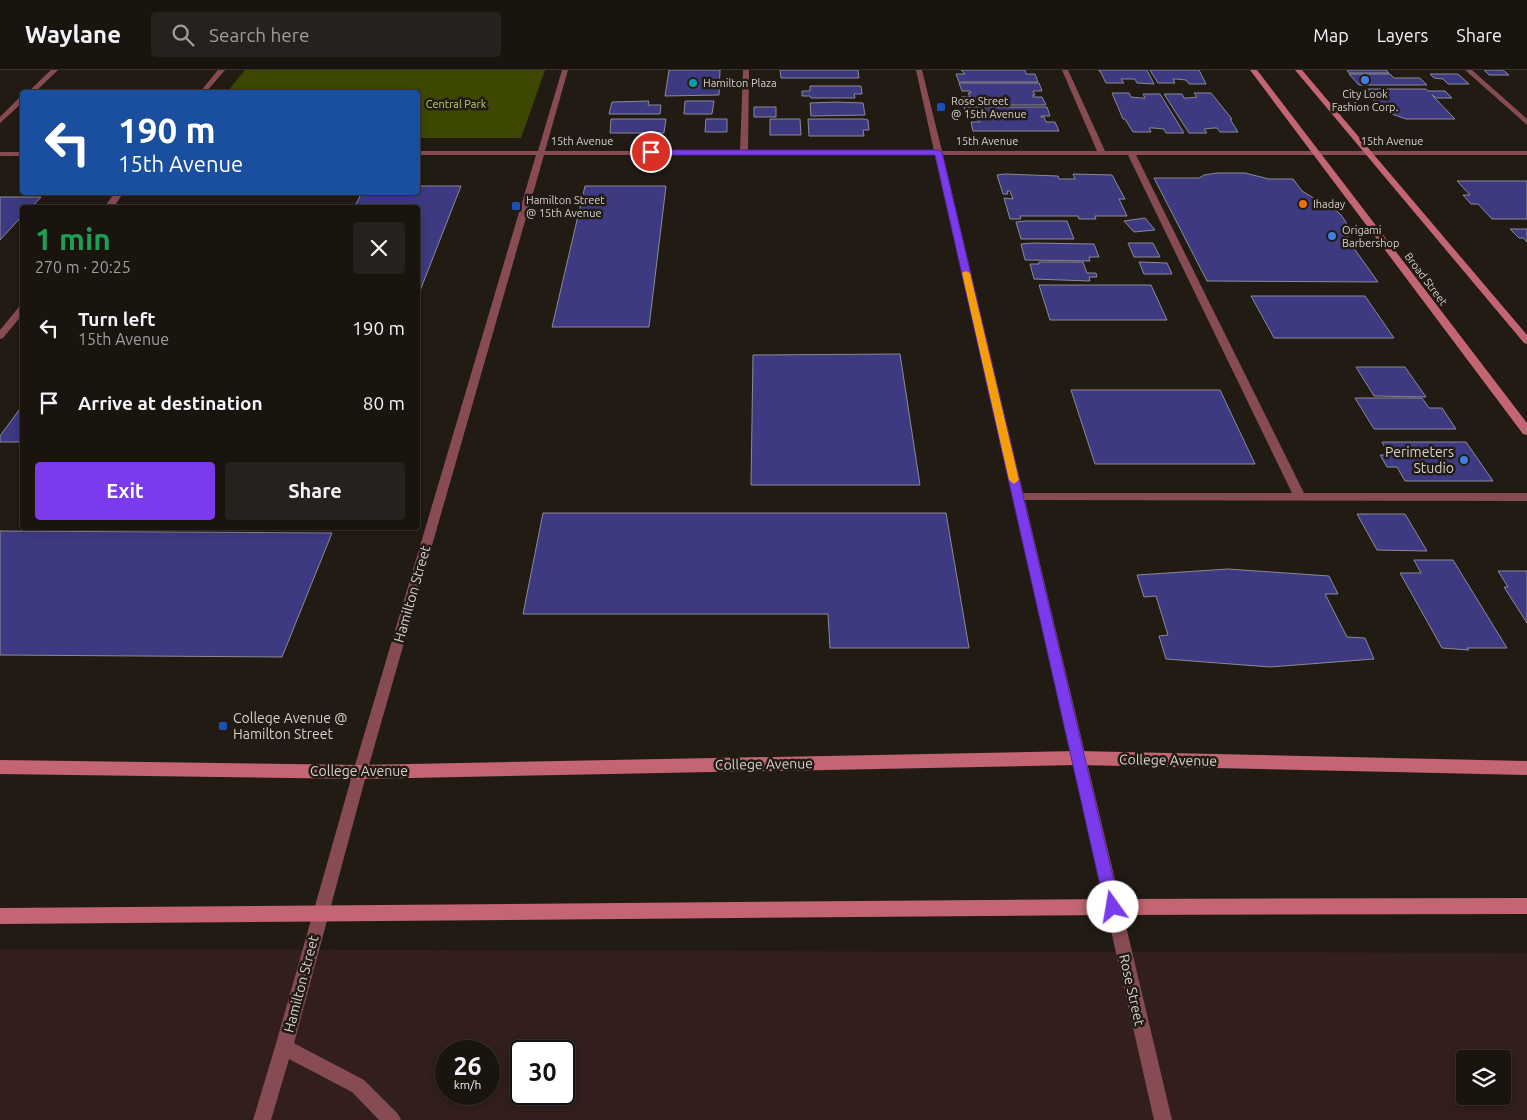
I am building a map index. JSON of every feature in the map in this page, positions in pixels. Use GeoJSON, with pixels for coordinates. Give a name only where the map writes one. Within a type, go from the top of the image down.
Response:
{"type":"FeatureCollection","features":[{"type":"Feature","properties":{"kind":"main road","name":"Broad Street"},"geometry":{"type":"LineString","coordinates":[[1252,70],[1527,431]]}},
{"type":"Feature","properties":{"kind":"main road"},"geometry":{"type":"LineString","coordinates":[[1298,70],[1527,341]]}},
{"type":"Feature","properties":{"kind":"main road","name":"College Avenue"},"geometry":{"type":"LineString","coordinates":[[0,766],[360,772],[1078,758],[1527,768]]}},
{"type":"Feature","properties":{"kind":"main road"},"geometry":{"type":"LineString","coordinates":[[0,916],[1113,907],[1527,906]]}},
{"type":"Feature","properties":{"kind":"street"},"geometry":{"type":"LineString","coordinates":[[33,90],[55,70]]}},
{"type":"Feature","properties":{"kind":"street"},"geometry":{"type":"LineString","coordinates":[[205,90],[222,70]]}},
{"type":"Feature","properties":{"kind":"street","name":"Hamilton Street"},"geometry":{"type":"LineString","coordinates":[[262,1120],[319,914],[565,70]]}},
{"type":"Feature","properties":{"kind":"street"},"geometry":{"type":"LineString","coordinates":[[744,152],[746,70]]}},
{"type":"Feature","properties":{"kind":"street","name":"Rose Street"},"geometry":{"type":"LineString","coordinates":[[919,70],[1163,1120]]}},
{"type":"Feature","properties":{"kind":"street"},"geometry":{"type":"LineString","coordinates":[[1065,70],[1102,153]]}},
{"type":"Feature","properties":{"kind":"street"},"geometry":{"type":"LineString","coordinates":[[1468,70],[1527,123]]}},
{"type":"Feature","properties":{"kind":"street"},"geometry":{"type":"LineString","coordinates":[[0,121],[20,102]]}},
{"type":"Feature","properties":{"kind":"street","name":"15th Avenue"},"geometry":{"type":"LineString","coordinates":[[420,153],[1527,153]]}},
{"type":"Feature","properties":{"kind":"street"},"geometry":{"type":"LineString","coordinates":[[1131,153],[1300,497]]}},
{"type":"Feature","properties":{"kind":"street"},"geometry":{"type":"LineString","coordinates":[[0,154],[20,154]]}},
{"type":"Feature","properties":{"kind":"street"},"geometry":{"type":"LineString","coordinates":[[0,336],[20,311]]}},
{"type":"Feature","properties":{"kind":"street"},"geometry":{"type":"LineString","coordinates":[[1018,497],[1527,497]]}},
{"type":"Feature","properties":{"kind":"street"},"geometry":{"type":"LineString","coordinates":[[284,1046],[358,1086],[392,1120]]}},
{"type":"Feature","properties":{"kind":"shaded area"},"geometry":{"type":"Polygon","coordinates":[[[0,949],[1527,953],[1527,1120],[0,1120],[0,949]]]}},
{"type":"Feature","properties":{"kind":"green space","name":"Central Park"},"geometry":{"type":"Polygon","coordinates":[[[245,70],[545,70],[521,138],[420,138],[420,90],[229,90],[245,70]]]}},
{"type":"Feature","properties":{"kind":"building","name":"Hamilton Plaza"},"geometry":{"type":"Polygon","coordinates":[[[669,70],[720,70],[719,95],[665,96],[669,70]]]}},
{"type":"Feature","properties":{"kind":"building"},"geometry":{"type":"Polygon","coordinates":[[[780,70],[858,70],[859,78],[781,78],[780,70]]]}},
{"type":"Feature","properties":{"kind":"building"},"geometry":{"type":"Polygon","coordinates":[[[961,70],[1025,70],[1026,74],[1035,74],[1038,82],[959,82],[956,74],[965,74],[961,70]]]}},
{"type":"Feature","properties":{"kind":"building"},"geometry":{"type":"Polygon","coordinates":[[[1098,70],[1147,70],[1154,84],[1137,83],[1135,79],[1121,79],[1124,83],[1106,83],[1098,70]]]}},
{"type":"Feature","properties":{"kind":"building"},"geometry":{"type":"Polygon","coordinates":[[[1150,70],[1199,70],[1206,84],[1189,84],[1186,80],[1177,79],[1173,79],[1175,83],[1158,83],[1150,70]]]}},
{"type":"Feature","properties":{"kind":"building"},"geometry":{"type":"Polygon","coordinates":[[[1347,70],[1386,70],[1389,73],[1349,73],[1347,70]]]}},
{"type":"Feature","properties":{"kind":"building"},"geometry":{"type":"Polygon","coordinates":[[[1484,70],[1503,70],[1509,75],[1489,75],[1484,70]]]}},
{"type":"Feature","properties":{"kind":"building"},"geometry":{"type":"Polygon","coordinates":[[[1349,74],[1390,74],[1394,78],[1420,78],[1427,85],[1359,85],[1349,74]]]}},
{"type":"Feature","properties":{"kind":"building"},"geometry":{"type":"Polygon","coordinates":[[[1430,74],[1458,74],[1469,84],[1448,84],[1443,79],[1434,78],[1430,74]]]}},
{"type":"Feature","properties":{"kind":"building"},"geometry":{"type":"Polygon","coordinates":[[[959,83],[1039,83],[1042,91],[1033,91],[1035,95],[1033,97],[1042,97],[1046,105],[964,105],[961,97],[970,97],[968,93],[971,93],[970,91],[962,91],[959,83]]]}},
{"type":"Feature","properties":{"kind":"building"},"geometry":{"type":"Polygon","coordinates":[[[810,86],[861,86],[862,94],[854,94],[855,98],[811,98],[810,96],[802,96],[802,91],[810,91],[810,86]]]}},
{"type":"Feature","properties":{"kind":"building"},"geometry":{"type":"Polygon","coordinates":[[[1363,89],[1426,89],[1428,91],[1445,91],[1452,98],[1437,98],[1432,95],[1455,119],[1406,119],[1383,111],[1363,89]]]}},
{"type":"Feature","properties":{"kind":"building"},"geometry":{"type":"Polygon","coordinates":[[[1112,93],[1129,93],[1131,97],[1141,98],[1145,98],[1143,94],[1160,94],[1184,133],[1166,133],[1164,129],[1153,128],[1149,128],[1151,132],[1133,132],[1125,119],[1123,119],[1112,93]]]}},
{"type":"Feature","properties":{"kind":"building"},"geometry":{"type":"Polygon","coordinates":[[[1194,93],[1211,93],[1232,119],[1230,119],[1238,132],[1220,132],[1217,128],[1214,128],[1204,129],[1207,133],[1189,133],[1164,94],[1182,94],[1184,98],[1197,97],[1194,93]]]}},
{"type":"Feature","properties":{"kind":"building"},"geometry":{"type":"Polygon","coordinates":[[[649,101],[648,105],[661,105],[660,114],[609,114],[612,102],[649,101]]]}},
{"type":"Feature","properties":{"kind":"building"},"geometry":{"type":"Polygon","coordinates":[[[685,101],[714,101],[712,114],[684,114],[685,101]]]}},
{"type":"Feature","properties":{"kind":"building"},"geometry":{"type":"Polygon","coordinates":[[[810,103],[863,103],[865,115],[811,116],[810,103]]]}},
{"type":"Feature","properties":{"kind":"building"},"geometry":{"type":"Polygon","coordinates":[[[754,107],[776,107],[776,117],[754,117],[754,107]]]}},
{"type":"Feature","properties":{"kind":"building"},"geometry":{"type":"Polygon","coordinates":[[[964,107],[1047,107],[1050,116],[1041,117],[1044,117],[1046,122],[1055,122],[1059,131],[973,131],[971,122],[980,122],[976,116],[966,116],[964,107]]]}},
{"type":"Feature","properties":{"kind":"building"},"geometry":{"type":"Polygon","coordinates":[[[611,119],[666,119],[664,133],[610,133],[611,119]]]}},
{"type":"Feature","properties":{"kind":"building"},"geometry":{"type":"Polygon","coordinates":[[[706,119],[727,119],[727,132],[705,132],[706,119]]]}},
{"type":"Feature","properties":{"kind":"building"},"geometry":{"type":"Polygon","coordinates":[[[770,119],[800,119],[801,135],[770,135],[770,119]]]}},
{"type":"Feature","properties":{"kind":"building"},"geometry":{"type":"Polygon","coordinates":[[[808,119],[864,119],[868,120],[869,130],[863,130],[864,136],[809,136],[808,119]]]}},
{"type":"Feature","properties":{"kind":"building"},"geometry":{"type":"Polygon","coordinates":[[[1245,173],[1269,179],[1293,179],[1302,191],[1325,205],[1329,204],[1341,215],[1346,222],[1348,240],[1378,282],[1207,281],[1154,178],[1199,178],[1204,175],[1245,173]]]}},
{"type":"Feature","properties":{"kind":"building"},"geometry":{"type":"Polygon","coordinates":[[[1073,174],[1112,175],[1125,199],[1119,199],[1127,216],[1095,216],[1096,219],[1079,219],[1078,216],[1020,216],[1021,219],[1010,219],[1004,198],[1013,199],[1010,191],[1007,191],[1008,194],[1003,194],[997,175],[1058,176],[1059,179],[1075,179],[1073,174]]]}},
{"type":"Feature","properties":{"kind":"building"},"geometry":{"type":"Polygon","coordinates":[[[1457,181],[1527,181],[1527,219],[1492,219],[1478,204],[1471,204],[1463,195],[1470,195],[1457,181]]]}},
{"type":"Feature","properties":{"kind":"building"},"geometry":{"type":"Polygon","coordinates":[[[420,186],[461,186],[420,291],[420,205],[356,205],[360,195],[420,195],[420,186]]]}},
{"type":"Feature","properties":{"kind":"building"},"geometry":{"type":"Polygon","coordinates":[[[585,186],[666,186],[649,327],[552,327],[585,186]]]}},
{"type":"Feature","properties":{"kind":"building"},"geometry":{"type":"Polygon","coordinates":[[[0,197],[41,197],[34,205],[20,205],[20,218],[0,240],[0,197]]]}},
{"type":"Feature","properties":{"kind":"building"},"geometry":{"type":"Polygon","coordinates":[[[1145,218],[1155,230],[1134,232],[1124,221],[1145,218]]]}},
{"type":"Feature","properties":{"kind":"building"},"geometry":{"type":"Polygon","coordinates":[[[1067,221],[1074,239],[1021,239],[1016,222],[1067,221]]]}},
{"type":"Feature","properties":{"kind":"building"},"geometry":{"type":"Polygon","coordinates":[[[1510,229],[1527,229],[1527,242],[1523,238],[1519,238],[1510,229]]]}},
{"type":"Feature","properties":{"kind":"building"},"geometry":{"type":"Polygon","coordinates":[[[1128,243],[1153,243],[1160,257],[1134,257],[1128,243]]]}},
{"type":"Feature","properties":{"kind":"building"},"geometry":{"type":"Polygon","coordinates":[[[1021,244],[1094,244],[1099,257],[1089,257],[1090,261],[1025,260],[1021,244]]]}},
{"type":"Feature","properties":{"kind":"building"},"geometry":{"type":"Polygon","coordinates":[[[1039,262],[1083,262],[1087,273],[1096,273],[1097,277],[1089,277],[1090,281],[1034,279],[1030,264],[1039,264],[1039,262]]]}},
{"type":"Feature","properties":{"kind":"building"},"geometry":{"type":"Polygon","coordinates":[[[1139,262],[1167,263],[1172,274],[1144,274],[1139,262]]]}},
{"type":"Feature","properties":{"kind":"building"},"geometry":{"type":"Polygon","coordinates":[[[1039,285],[1151,285],[1167,320],[1050,320],[1039,285]]]}},
{"type":"Feature","properties":{"kind":"building"},"geometry":{"type":"Polygon","coordinates":[[[1251,296],[1365,296],[1394,338],[1274,338],[1251,296]]]}},
{"type":"Feature","properties":{"kind":"building"},"geometry":{"type":"Polygon","coordinates":[[[900,354],[920,485],[751,485],[753,355],[900,354]]]}},
{"type":"Feature","properties":{"kind":"building"},"geometry":{"type":"Polygon","coordinates":[[[1356,367],[1405,367],[1426,397],[1374,396],[1356,367]]]}},
{"type":"Feature","properties":{"kind":"building"},"geometry":{"type":"Polygon","coordinates":[[[1071,390],[1220,390],[1255,464],[1095,464],[1071,390]]]}},
{"type":"Feature","properties":{"kind":"building"},"geometry":{"type":"Polygon","coordinates":[[[1355,398],[1422,398],[1429,408],[1442,408],[1456,429],[1374,429],[1355,398]]]}},
{"type":"Feature","properties":{"kind":"building"},"geometry":{"type":"Polygon","coordinates":[[[20,409],[20,442],[0,442],[0,436],[20,409]]]}},
{"type":"Feature","properties":{"kind":"building"},"geometry":{"type":"Polygon","coordinates":[[[1382,442],[1466,442],[1493,481],[1405,481],[1397,467],[1387,467],[1380,455],[1389,455],[1382,442]]]}},
{"type":"Feature","properties":{"kind":"building"},"geometry":{"type":"Polygon","coordinates":[[[543,513],[946,513],[969,648],[830,648],[828,614],[523,614],[543,513]]]}},
{"type":"Feature","properties":{"kind":"building"},"geometry":{"type":"Polygon","coordinates":[[[1357,514],[1405,514],[1427,551],[1377,550],[1357,514]]]}},
{"type":"Feature","properties":{"kind":"building"},"geometry":{"type":"Polygon","coordinates":[[[0,531],[332,533],[282,657],[0,655],[0,531]]]}},
{"type":"Feature","properties":{"kind":"building"},"geometry":{"type":"Polygon","coordinates":[[[1414,560],[1453,560],[1507,648],[1467,648],[1469,650],[1442,648],[1400,573],[1421,573],[1414,560]]]}},
{"type":"Feature","properties":{"kind":"building"},"geometry":{"type":"Polygon","coordinates":[[[1228,569],[1329,576],[1338,594],[1325,594],[1347,637],[1365,638],[1374,659],[1270,667],[1166,659],[1159,636],[1168,635],[1156,596],[1144,597],[1137,575],[1228,569]]]}},
{"type":"Feature","properties":{"kind":"building"},"geometry":{"type":"Polygon","coordinates":[[[1498,571],[1527,571],[1527,623],[1504,587],[1508,587],[1498,571]]]}},
{"type":"Feature","properties":{"kind":"slow traffic"},"geometry":{"type":"LineString","coordinates":[[966,273],[1014,480]]}},
{"type":"Feature","properties":{"kind":"place","name":"City Look Fashion Corp."},"geometry":{"type":"Point","coordinates":[1365,80]}},
{"type":"Feature","properties":{"kind":"place","name":"Hamilton Plaza"},"geometry":{"type":"Point","coordinates":[693,83]}},
{"type":"Feature","properties":{"kind":"place","name":"Rose Street @ 15th Avenue"},"geometry":{"type":"Point","coordinates":[941,107]}},
{"type":"Feature","properties":{"kind":"place","name":"Ihaday"},"geometry":{"type":"Point","coordinates":[1303,204]}},
{"type":"Feature","properties":{"kind":"place","name":"Hamilton Street @ 15th Avenue"},"geometry":{"type":"Point","coordinates":[516,206]}},
{"type":"Feature","properties":{"kind":"place","name":"Origami Barbershop"},"geometry":{"type":"Point","coordinates":[1332,236]}},
{"type":"Feature","properties":{"kind":"place","name":"Perimeters Studio"},"geometry":{"type":"Point","coordinates":[1464,460]}},
{"type":"Feature","properties":{"kind":"place","name":"College Avenue @ Hamilton Street"},"geometry":{"type":"Point","coordinates":[223,726]}},
{"type":"Feature","properties":{"kind":"route"},"geometry":{"type":"LineString","coordinates":[[651,152],[938,152],[1113,907]]}}]}
